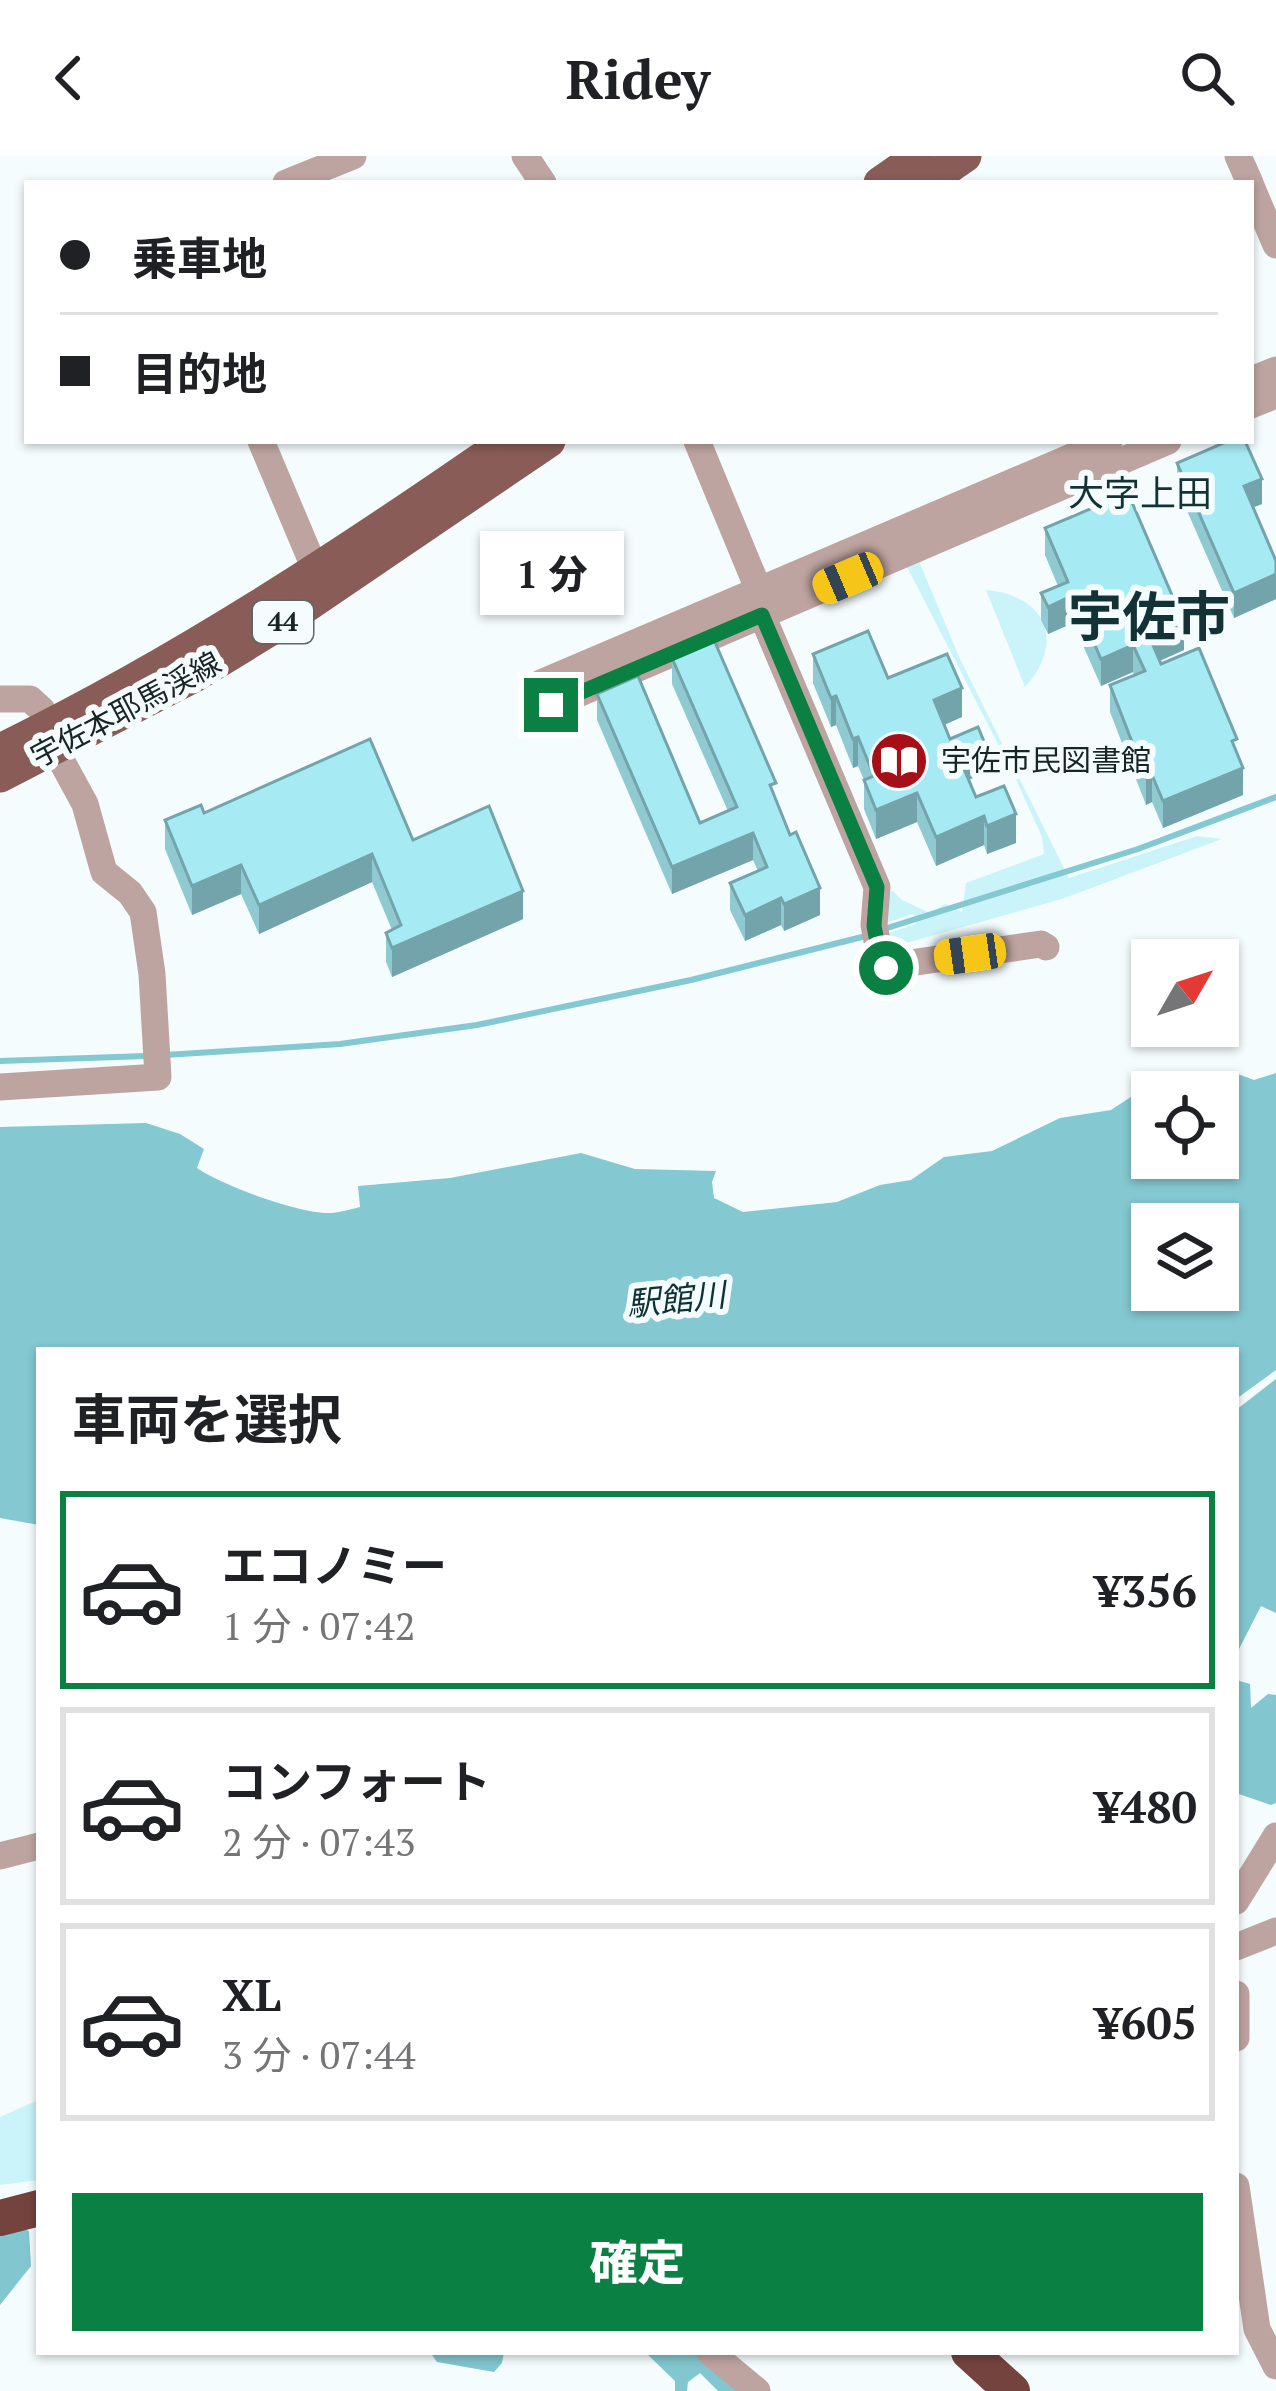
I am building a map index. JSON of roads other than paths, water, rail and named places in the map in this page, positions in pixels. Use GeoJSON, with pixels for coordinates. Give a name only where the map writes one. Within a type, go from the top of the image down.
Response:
{"type":"FeatureCollection","features":[{"type":"Feature","properties":{"kind":"highway"},"geometry":{"type":"LineString","coordinates":[[0,2218],[36,2209]]}},
{"type":"Feature","properties":{"kind":"highway"},"geometry":{"type":"LineString","coordinates":[[972,2355],[1012,2391]]}},
{"type":"Feature","properties":{"kind":"main road"},"geometry":{"type":"LineString","coordinates":[[884,180],[919,156]]}},
{"type":"Feature","properties":{"kind":"main road"},"geometry":{"type":"LineString","coordinates":[[930,180],[965,156]]}},
{"type":"Feature","properties":{"kind":"main road","name":"宇佐本耶馬渓線"},"geometry":{"type":"LineString","coordinates":[[0,776],[52,737],[502,444]]}},
{"type":"Feature","properties":{"kind":"main road","name":"宇佐本耶馬渓線"},"geometry":{"type":"LineString","coordinates":[[0,750],[140,706],[264,634],[545,444]]}},
{"type":"Feature","properties":{"kind":"street"},"geometry":{"type":"LineString","coordinates":[[293,180],[353,156]]}},
{"type":"Feature","properties":{"kind":"street"},"geometry":{"type":"LineString","coordinates":[[1254,193],[1276,245]]}},
{"type":"Feature","properties":{"kind":"street"},"geometry":{"type":"LineString","coordinates":[[262,444],[315,568]]}},
{"type":"Feature","properties":{"kind":"street"},"geometry":{"type":"LineString","coordinates":[[698,444],[877,887],[874,926],[882,967],[1046,947]]}},
{"type":"Feature","properties":{"kind":"street"},"geometry":{"type":"LineString","coordinates":[[763,606],[1102,444]]}},
{"type":"Feature","properties":{"kind":"street"},"geometry":{"type":"LineString","coordinates":[[546,694],[1161,444]]}},
{"type":"Feature","properties":{"kind":"street"},"geometry":{"type":"LineString","coordinates":[[0,699],[31,699],[85,804],[104,872],[130,892],[143,912],[158,1077],[0,1087]]}},
{"type":"Feature","properties":{"kind":"street"},"geometry":{"type":"LineString","coordinates":[[1239,1896],[1276,1836]]}},
{"type":"Feature","properties":{"kind":"street"},"geometry":{"type":"LineString","coordinates":[[0,1856],[36,1847]]}},
{"type":"Feature","properties":{"kind":"street"},"geometry":{"type":"LineString","coordinates":[[1239,1946],[1276,1931]]}},
{"type":"Feature","properties":{"kind":"street"},"geometry":{"type":"LineString","coordinates":[[1239,2207],[1257,2330],[1276,2366]]}},
{"type":"Feature","properties":{"kind":"street"},"geometry":{"type":"LineString","coordinates":[[714,2355],[757,2391]]}},
{"type":"Feature","properties":{"kind":"water","name":"駅館川"},"geometry":{"type":"Polygon","coordinates":[[[1276,1073],[1276,1370],[1239,1397],[1239,1347],[36,1347],[36,1524],[0,1518],[0,1127],[146,1123],[180,1134],[204,1149],[197,1168],[208,1175],[262,1198],[319,1212],[360,1207],[358,1186],[450,1178],[581,1153],[635,1169],[716,1171],[714,1198],[743,1212],[837,1202],[880,1185],[911,1180],[944,1157],[992,1151],[1060,1118],[1111,1110],[1131,1097],[1131,1179],[1239,1179],[1239,1074],[1254,1080],[1276,1073]]]}},
{"type":"Feature","properties":{"kind":"waterway"},"geometry":{"type":"LineString","coordinates":[[884,929],[1138,849],[1276,797]]}},
{"type":"Feature","properties":{"kind":"waterway"},"geometry":{"type":"LineString","coordinates":[[165,1055],[340,1044],[477,1025],[691,980],[866,936]]}},
{"type":"Feature","properties":{"kind":"waterway"},"geometry":{"type":"LineString","coordinates":[[0,1061],[146,1056]]}},
{"type":"Feature","properties":{"kind":"place","name":"宇佐市民図書館"},"geometry":{"type":"Point","coordinates":[899,761]}},
{"type":"Feature","properties":{"kind":"district","name":"大字上田"},"geometry":{"type":"Point","coordinates":[1140,493]}},
{"type":"Feature","properties":{"kind":"district","name":"宇佐市"},"geometry":{"type":"Point","coordinates":[1149,617]}}]}
